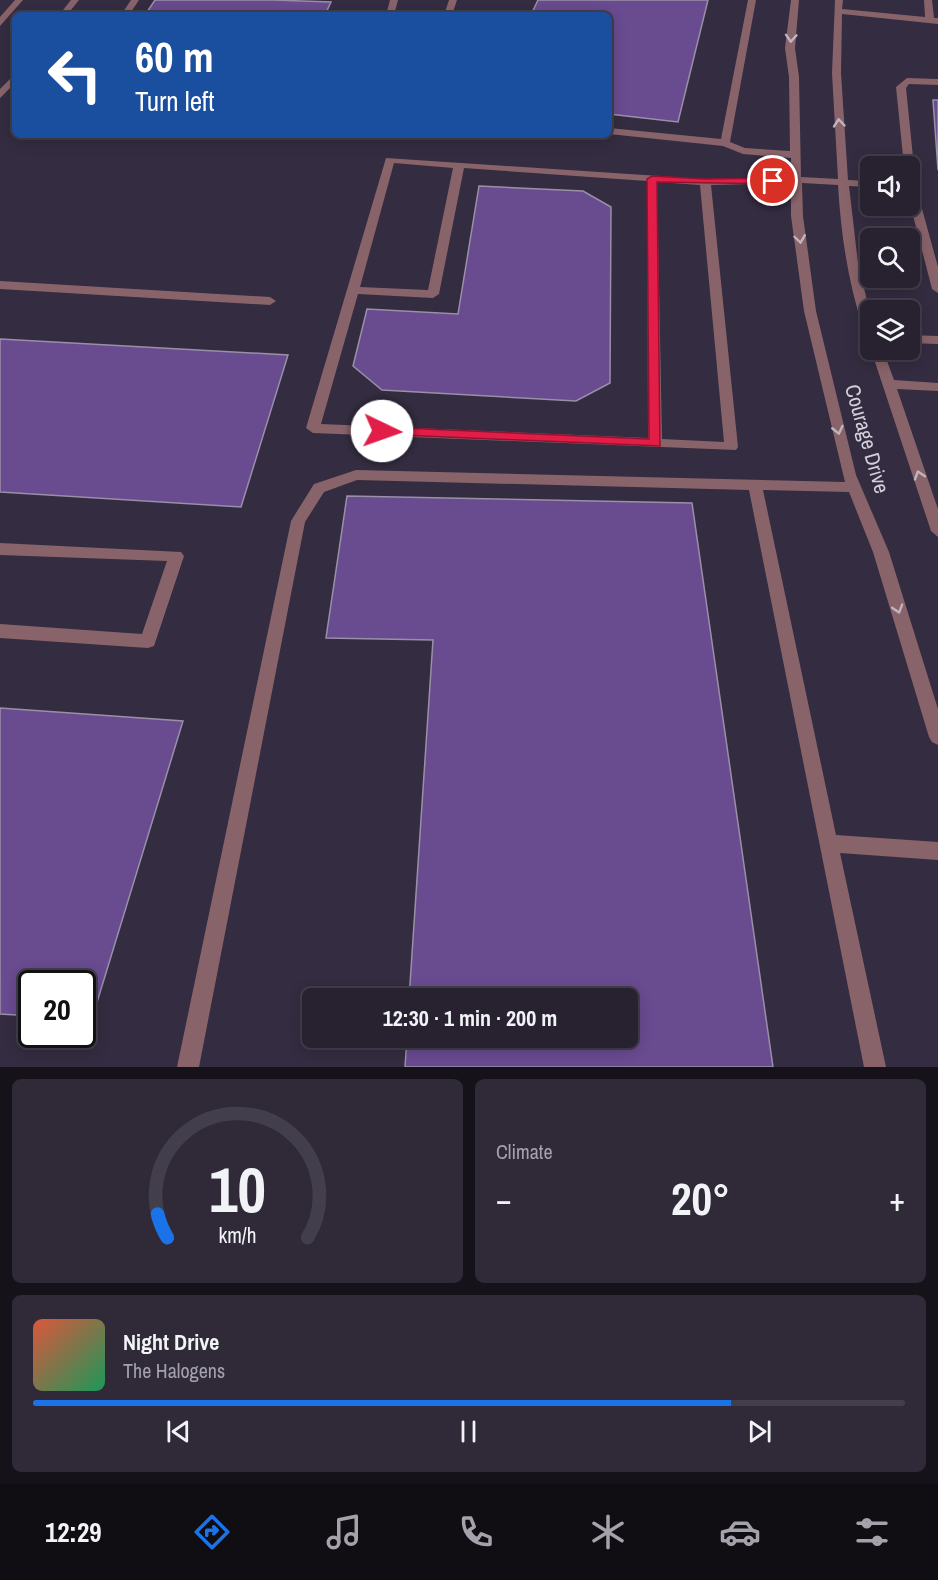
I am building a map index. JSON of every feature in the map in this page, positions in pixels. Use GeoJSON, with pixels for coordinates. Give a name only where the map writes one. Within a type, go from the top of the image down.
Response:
{"type":"FeatureCollection","features":[{"type":"Feature","properties":{"kind":"street"},"geometry":{"type":"LineString","coordinates":[[0,23],[19,0]]}},
{"type":"Feature","properties":{"kind":"street"},"geometry":{"type":"LineString","coordinates":[[65,12],[75,0]]}},
{"type":"Feature","properties":{"kind":"street"},"geometry":{"type":"LineString","coordinates":[[725,143],[752,0]]}},
{"type":"Feature","properties":{"kind":"street","name":"Courage Drive"},"geometry":{"type":"LineString","coordinates":[[795,0],[790,48],[797,155],[797,216],[810,311],[849,475],[881,552],[938,737]]}},
{"type":"Feature","properties":{"kind":"street"},"geometry":{"type":"LineString","coordinates":[[860,300],[847,241],[841,182],[835,83],[838,5],[934,20],[928,0]]}},
{"type":"Feature","properties":{"kind":"street"},"geometry":{"type":"LineString","coordinates":[[0,95],[12,80]]}},
{"type":"Feature","properties":{"kind":"street"},"geometry":{"type":"LineString","coordinates":[[908,156],[902,87],[907,81],[938,82]]}},
{"type":"Feature","properties":{"kind":"street"},"geometry":{"type":"LineString","coordinates":[[612,131],[725,143],[743,151],[797,155]]}},
{"type":"Feature","properties":{"kind":"street"},"geometry":{"type":"LineString","coordinates":[[705,182],[731,447],[313,428],[390,160],[705,182],[796,180],[860,183]]}},
{"type":"Feature","properties":{"kind":"street"},"geometry":{"type":"LineString","coordinates":[[353,290],[433,294],[459,165]]}},
{"type":"Feature","properties":{"kind":"street"},"geometry":{"type":"LineString","coordinates":[[652,179],[655,443]]}},
{"type":"Feature","properties":{"kind":"street"},"geometry":{"type":"LineString","coordinates":[[918,216],[938,289]]}},
{"type":"Feature","properties":{"kind":"street"},"geometry":{"type":"LineString","coordinates":[[0,285],[270,301]]}},
{"type":"Feature","properties":{"kind":"street"},"geometry":{"type":"LineString","coordinates":[[920,339],[938,340]]}},
{"type":"Feature","properties":{"kind":"street","name":"Courage Drive"},"geometry":{"type":"LineString","coordinates":[[881,360],[938,531]]}},
{"type":"Feature","properties":{"kind":"street"},"geometry":{"type":"LineString","coordinates":[[890,384],[938,387]]}},
{"type":"Feature","properties":{"kind":"street"},"geometry":{"type":"LineString","coordinates":[[188,1067],[297,521],[319,488],[356,475],[854,487]]}},
{"type":"Feature","properties":{"kind":"street"},"geometry":{"type":"LineString","coordinates":[[755,485],[875,1067]]}},
{"type":"Feature","properties":{"kind":"street"},"geometry":{"type":"LineString","coordinates":[[0,549],[176,556],[148,641],[0,631]]}},
{"type":"Feature","properties":{"kind":"street"},"geometry":{"type":"LineString","coordinates":[[829,843],[938,851]]}},
{"type":"Feature","properties":{"kind":"building"},"geometry":{"type":"Polygon","coordinates":[[[155,0],[331,2],[326,12],[147,12],[155,0]]]}},
{"type":"Feature","properties":{"kind":"building"},"geometry":{"type":"Polygon","coordinates":[[[538,0],[708,0],[678,122],[612,114],[612,12],[532,12],[538,0]]]}},
{"type":"Feature","properties":{"kind":"building"},"geometry":{"type":"Polygon","coordinates":[[[933,100],[938,100],[938,170],[933,100]]]}},
{"type":"Feature","properties":{"kind":"building"},"geometry":{"type":"Polygon","coordinates":[[[479,186],[583,191],[611,207],[610,383],[576,401],[382,390],[353,366],[367,309],[458,314],[479,186]]]}},
{"type":"Feature","properties":{"kind":"building"},"geometry":{"type":"Polygon","coordinates":[[[0,339],[288,355],[241,507],[0,492],[0,339]]]}},
{"type":"Feature","properties":{"kind":"building"},"geometry":{"type":"Polygon","coordinates":[[[347,496],[692,503],[773,1067],[405,1067],[406,1048],[638,1048],[638,988],[410,988],[433,640],[326,638],[347,496]]]}},
{"type":"Feature","properties":{"kind":"building"},"geometry":{"type":"Polygon","coordinates":[[[0,708],[183,721],[96,1006],[96,970],[18,970],[18,1015],[0,1014],[0,708]]]}},
{"type":"Feature","properties":{"kind":"route"},"geometry":{"type":"LineString","coordinates":[[382,431],[655,443],[652,179],[705,182],[773,181]]}}]}
